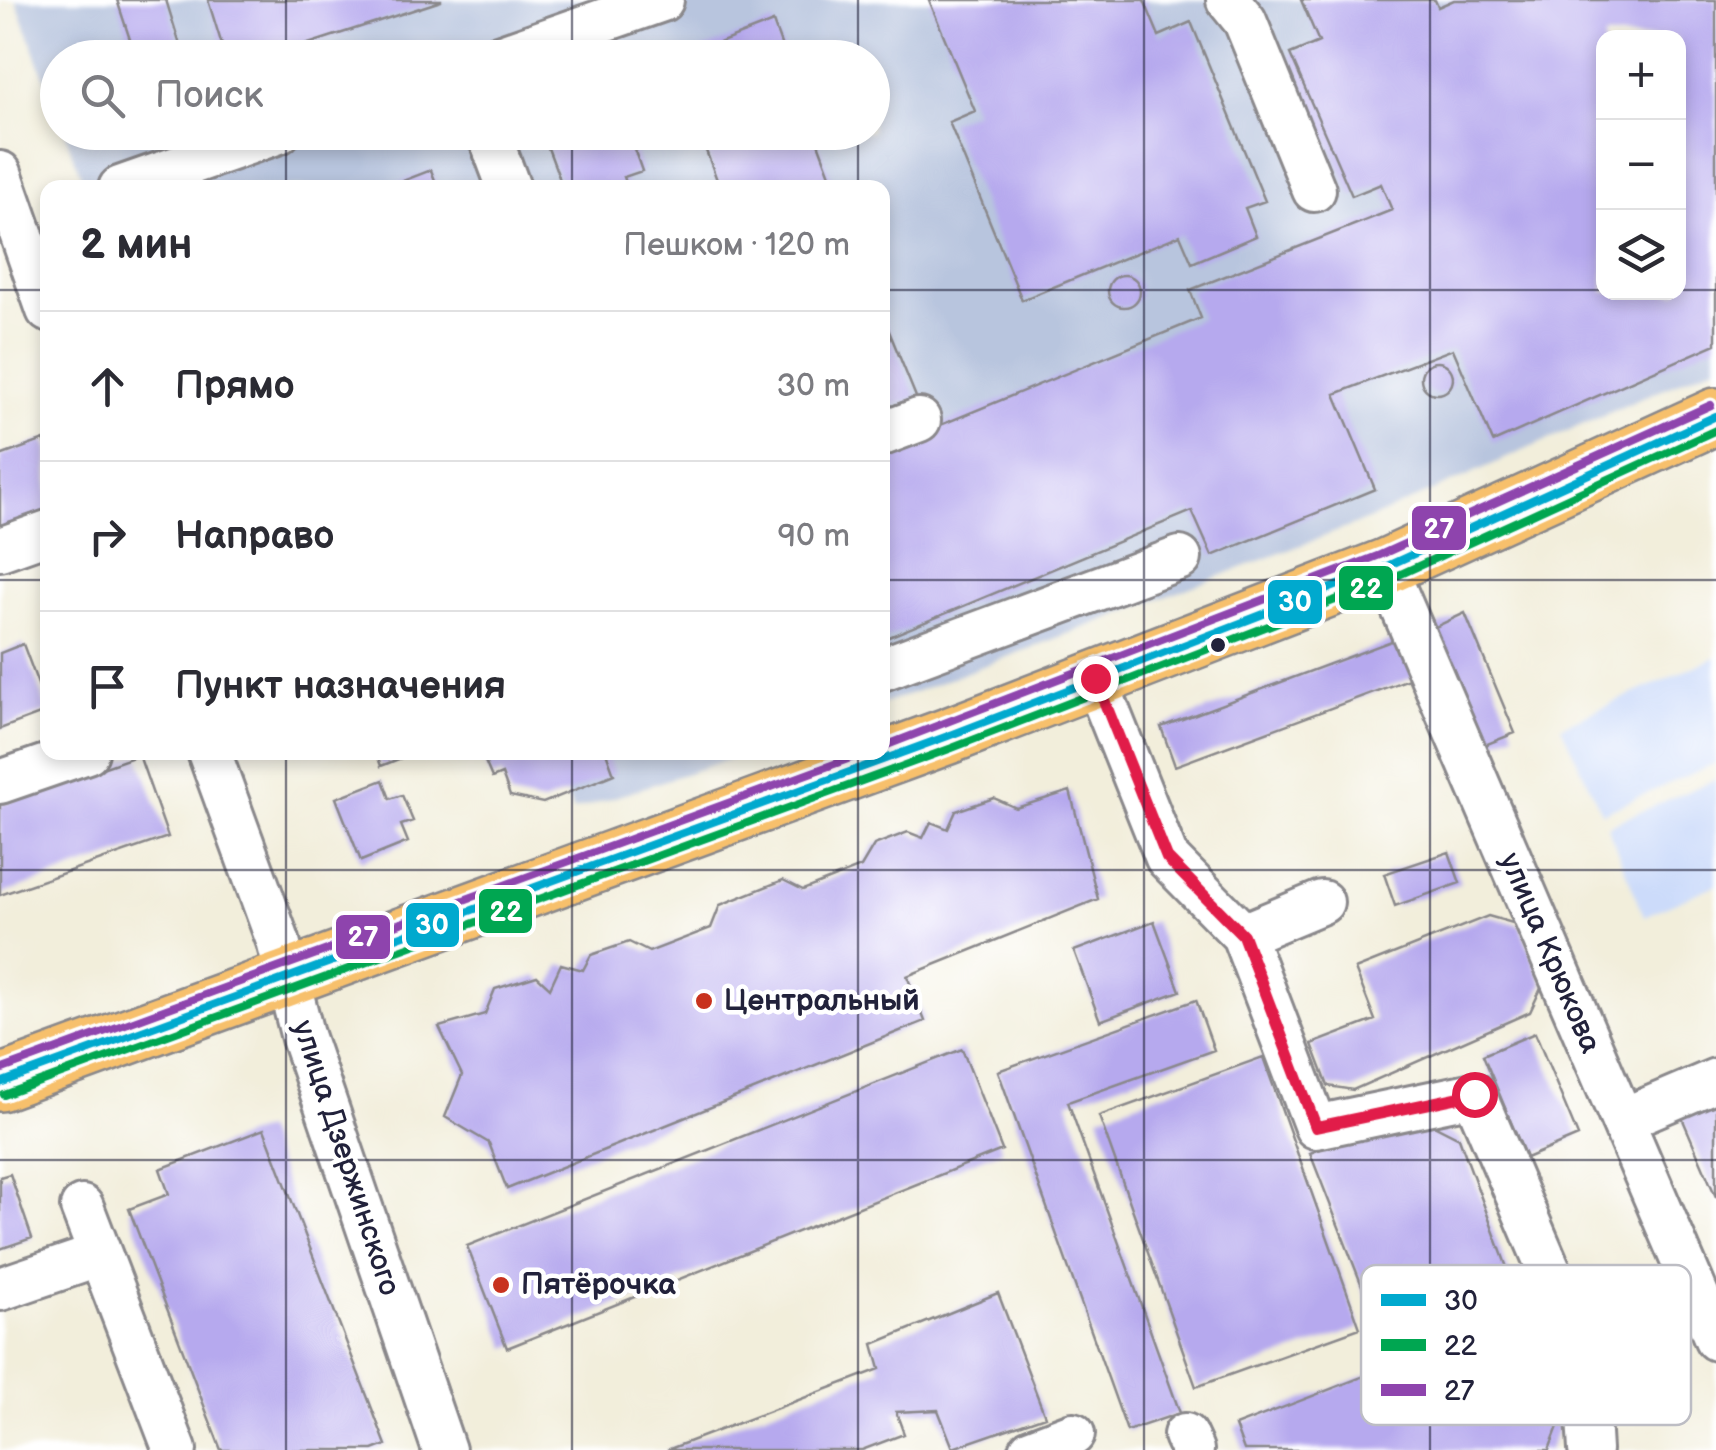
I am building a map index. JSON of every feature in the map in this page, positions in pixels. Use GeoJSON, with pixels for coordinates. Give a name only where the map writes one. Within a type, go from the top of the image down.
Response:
{"type":"FeatureCollection","features":[{"type":"Feature","properties":{"kind":"highway"},"geometry":{"type":"LineString","coordinates":[[890,757],[1385,567],[1716,416]]}},
{"type":"Feature","properties":{"kind":"highway"},"geometry":{"type":"LineString","coordinates":[[0,1082],[882,760]]}},
{"type":"Feature","properties":{"kind":"street"},"geometry":{"type":"LineString","coordinates":[[548,40],[662,0]]}},
{"type":"Feature","properties":{"kind":"street"},"geometry":{"type":"LineString","coordinates":[[1228,0],[1245,21],[1314,190]]}},
{"type":"Feature","properties":{"kind":"street"},"geometry":{"type":"LineString","coordinates":[[143,180],[228,150]]}},
{"type":"Feature","properties":{"kind":"street"},"geometry":{"type":"LineString","coordinates":[[495,150],[507,180]]}},
{"type":"Feature","properties":{"kind":"street"},"geometry":{"type":"LineString","coordinates":[[0,173],[40,286]]}},
{"type":"Feature","properties":{"kind":"street"},"geometry":{"type":"LineString","coordinates":[[0,549],[40,535]]}},
{"type":"Feature","properties":{"kind":"street"},"geometry":{"type":"LineString","coordinates":[[890,666],[1180,558]]}},
{"type":"Feature","properties":{"kind":"street","name":"улица Крюкова"},"geometry":{"type":"LineString","coordinates":[[1385,567],[1684,1265]]}},
{"type":"Feature","properties":{"kind":"street"},"geometry":{"type":"LineString","coordinates":[[1095,678],[1167,858],[1243,935],[1316,1127],[1474,1094],[1547,1265]]}},
{"type":"Feature","properties":{"kind":"street"},"geometry":{"type":"LineString","coordinates":[[0,782],[64,760]]}},
{"type":"Feature","properties":{"kind":"street","name":"улица Дзержинского"},"geometry":{"type":"LineString","coordinates":[[213,760],[289,976],[304,1038],[444,1450]]}},
{"type":"Feature","properties":{"kind":"street"},"geometry":{"type":"LineString","coordinates":[[1243,935],[1322,902]]}},
{"type":"Feature","properties":{"kind":"street"},"geometry":{"type":"LineString","coordinates":[[1622,1120],[1716,1080]]}},
{"type":"Feature","properties":{"kind":"street"},"geometry":{"type":"LineString","coordinates":[[82,1208],[174,1450]]}},
{"type":"Feature","properties":{"kind":"street"},"geometry":{"type":"LineString","coordinates":[[0,1289],[100,1255]]}},
{"type":"Feature","properties":{"kind":"street","name":"улица Крюкова"},"geometry":{"type":"LineString","coordinates":[[1691,1281],[1716,1339]]}},
{"type":"Feature","properties":{"kind":"street"},"geometry":{"type":"LineString","coordinates":[[1588,1425],[1590,1450]]}},
{"type":"Feature","properties":{"kind":"street"},"geometry":{"type":"LineString","coordinates":[[1031,1450],[1073,1434]]}},
{"type":"Feature","properties":{"kind":"shaded area"},"geometry":{"type":"Polygon","coordinates":[[[16,0],[1716,0],[1716,365],[1370,519],[890,701],[890,180],[82,180],[71,150],[890,150],[890,40],[40,40],[40,66],[16,0]]]}},
{"type":"Feature","properties":{"kind":"shaded area"},"geometry":{"type":"Polygon","coordinates":[[[1716,657],[1716,763],[1602,813],[1561,726],[1716,657]]]}},
{"type":"Feature","properties":{"kind":"shaded area"},"geometry":{"type":"Polygon","coordinates":[[[554,760],[726,760],[573,811],[554,760]]]}},
{"type":"Feature","properties":{"kind":"shaded area"},"geometry":{"type":"Polygon","coordinates":[[[1716,779],[1716,885],[1644,916],[1607,826],[1716,779]]]}},
{"type":"Feature","properties":{"kind":"building"},"geometry":{"type":"Polygon","coordinates":[[[117,0],[166,0],[178,40],[130,40],[117,0]]]}},
{"type":"Feature","properties":{"kind":"building"},"geometry":{"type":"Polygon","coordinates":[[[208,0],[441,0],[321,40],[220,40],[208,0]]]}},
{"type":"Feature","properties":{"kind":"building"},"geometry":{"type":"Polygon","coordinates":[[[929,0],[1144,0],[1159,36],[1191,22],[1265,201],[1245,208],[1256,236],[1192,263],[1180,235],[1022,300],[949,122],[975,111],[929,0]]]}},
{"type":"Feature","properties":{"kind":"building"},"geometry":{"type":"Polygon","coordinates":[[[1301,0],[1435,0],[1438,7],[1454,0],[1716,0],[1716,344],[1493,442],[1453,349],[1335,394],[1375,489],[1212,556],[1192,511],[890,637],[890,446],[1201,318],[1190,290],[1392,210],[1381,184],[1352,196],[1290,54],[1319,42],[1301,0]]]}},
{"type":"Feature","properties":{"kind":"building"},"geometry":{"type":"Polygon","coordinates":[[[773,22],[780,40],[727,40],[773,22]]]}},
{"type":"Feature","properties":{"kind":"building"},"geometry":{"type":"Polygon","coordinates":[[[549,150],[634,150],[642,171],[624,177],[625,180],[560,180],[549,150]]]}},
{"type":"Feature","properties":{"kind":"building"},"geometry":{"type":"Polygon","coordinates":[[[706,150],[821,150],[832,180],[717,180],[706,150]]]}},
{"type":"Feature","properties":{"kind":"building"},"geometry":{"type":"Polygon","coordinates":[[[431,170],[435,180],[405,180],[431,170]]]}},
{"type":"Feature","properties":{"kind":"building"},"geometry":{"type":"Polygon","coordinates":[[[1124,275],[1136,279],[1140,291],[1136,303],[1124,307],[1112,303],[1108,291],[1112,279],[1124,275]]]}},
{"type":"Feature","properties":{"kind":"building"},"geometry":{"type":"Polygon","coordinates":[[[890,334],[916,397],[890,407],[890,334]]]}},
{"type":"Feature","properties":{"kind":"building"},"geometry":{"type":"Polygon","coordinates":[[[1437,362],[1448,367],[1453,378],[1448,389],[1437,394],[1426,389],[1421,378],[1426,367],[1437,362]]]}},
{"type":"Feature","properties":{"kind":"building"},"geometry":{"type":"Polygon","coordinates":[[[40,441],[40,520],[0,535],[0,456],[40,441]]]}},
{"type":"Feature","properties":{"kind":"building"},"geometry":{"type":"Polygon","coordinates":[[[1465,613],[1515,733],[1485,745],[1435,627],[1465,613]]]}},
{"type":"Feature","properties":{"kind":"building"},"geometry":{"type":"Polygon","coordinates":[[[1402,637],[1417,676],[1175,766],[1161,727],[1402,637]]]}},
{"type":"Feature","properties":{"kind":"building"},"geometry":{"type":"Polygon","coordinates":[[[23,644],[40,690],[40,714],[0,729],[0,653],[23,644]]]}},
{"type":"Feature","properties":{"kind":"building"},"geometry":{"type":"Polygon","coordinates":[[[125,760],[141,760],[168,837],[0,895],[0,804],[125,760]]]}},
{"type":"Feature","properties":{"kind":"building"},"geometry":{"type":"Polygon","coordinates":[[[484,760],[609,760],[614,774],[543,803],[510,796],[502,774],[492,778],[484,760]]]}},
{"type":"Feature","properties":{"kind":"building"},"geometry":{"type":"Polygon","coordinates":[[[383,780],[390,799],[402,795],[413,821],[401,825],[408,842],[361,861],[336,798],[383,780]]]}},
{"type":"Feature","properties":{"kind":"building","name":"Центральный"},"geometry":{"type":"Polygon","coordinates":[[[1070,791],[1098,899],[907,976],[925,1021],[507,1189],[489,1143],[445,1117],[462,1075],[439,1027],[485,1014],[495,989],[537,976],[550,988],[561,964],[583,970],[591,955],[629,942],[649,952],[711,928],[720,905],[783,880],[803,890],[861,867],[874,845],[908,832],[923,838],[931,822],[948,829],[956,811],[994,798],[1016,808],[1070,791]]]}},
{"type":"Feature","properties":{"kind":"building"},"geometry":{"type":"Polygon","coordinates":[[[1449,852],[1460,883],[1395,906],[1384,874],[1449,852]]]}},
{"type":"Feature","properties":{"kind":"building"},"geometry":{"type":"Polygon","coordinates":[[[1488,916],[1520,925],[1543,984],[1530,1012],[1353,1090],[1328,1086],[1312,1044],[1375,1020],[1355,969],[1488,916]]]}},
{"type":"Feature","properties":{"kind":"building"},"geometry":{"type":"Polygon","coordinates":[[[1154,921],[1180,991],[1100,1021],[1074,951],[1154,921]]]}},
{"type":"Feature","properties":{"kind":"building"},"geometry":{"type":"Polygon","coordinates":[[[1196,1000],[1214,1050],[1068,1102],[1180,1413],[1127,1431],[998,1071],[1196,1000]]]}},
{"type":"Feature","properties":{"kind":"building"},"geometry":{"type":"Polygon","coordinates":[[[1535,1033],[1578,1136],[1526,1158],[1483,1055],[1535,1033]]]}},
{"type":"Feature","properties":{"kind":"building"},"geometry":{"type":"Polygon","coordinates":[[[962,1049],[1002,1150],[507,1348],[467,1246],[962,1049]]]}},
{"type":"Feature","properties":{"kind":"building"},"geometry":{"type":"Polygon","coordinates":[[[1263,1057],[1360,1328],[1196,1387],[1099,1116],[1263,1057]]]}},
{"type":"Feature","properties":{"kind":"building"},"geometry":{"type":"Polygon","coordinates":[[[1716,1097],[1716,1197],[1680,1113],[1716,1097]]]}},
{"type":"Feature","properties":{"kind":"building"},"geometry":{"type":"Polygon","coordinates":[[[1412,1114],[1459,1138],[1506,1265],[1361,1265],[1361,1283],[1310,1153],[1412,1114]]]}},
{"type":"Feature","properties":{"kind":"building"},"geometry":{"type":"Polygon","coordinates":[[[264,1129],[386,1445],[373,1450],[221,1450],[129,1209],[169,1194],[160,1169],[264,1129]]]}},
{"type":"Feature","properties":{"kind":"building"},"geometry":{"type":"Polygon","coordinates":[[[10,1174],[32,1238],[0,1249],[0,1177],[10,1174]]]}},
{"type":"Feature","properties":{"kind":"building"},"geometry":{"type":"Polygon","coordinates":[[[998,1293],[1045,1416],[953,1448],[938,1410],[896,1412],[904,1434],[862,1450],[667,1450],[880,1369],[873,1344],[998,1293]]]}},
{"type":"Feature","properties":{"kind":"building"},"geometry":{"type":"Polygon","coordinates":[[[1361,1377],[1361,1425],[1559,1425],[1549,1450],[1244,1450],[1235,1426],[1361,1377]]]}},
{"type":"Feature","properties":{"kind":"transit line","name":"27"},"geometry":{"type":"LineString","coordinates":[[890,744],[1380,555],[1711,405]]}},
{"type":"Feature","properties":{"kind":"transit line","name":"30"},"geometry":{"type":"LineString","coordinates":[[890,757],[1385,567],[1716,416]]}},
{"type":"Feature","properties":{"kind":"transit line","name":"22"},"geometry":{"type":"LineString","coordinates":[[4,1095],[952,748],[1390,579],[1716,430]]}},
{"type":"Feature","properties":{"kind":"transit line","name":"27"},"geometry":{"type":"LineString","coordinates":[[0,1070],[845,760]]}},
{"type":"Feature","properties":{"kind":"transit line","name":"30"},"geometry":{"type":"LineString","coordinates":[[0,1083],[882,760]]}},
{"type":"Feature","properties":{"kind":"place","name":"Центральный"},"geometry":{"type":"Point","coordinates":[704,1001]}},
{"type":"Feature","properties":{"kind":"place","name":"Пятёрочка"},"geometry":{"type":"Point","coordinates":[501,1285]}},
{"type":"Feature","properties":{"kind":"route"},"geometry":{"type":"LineString","coordinates":[[1095,678],[1167,858],[1243,935],[1316,1127],[1474,1094]]}}]}
